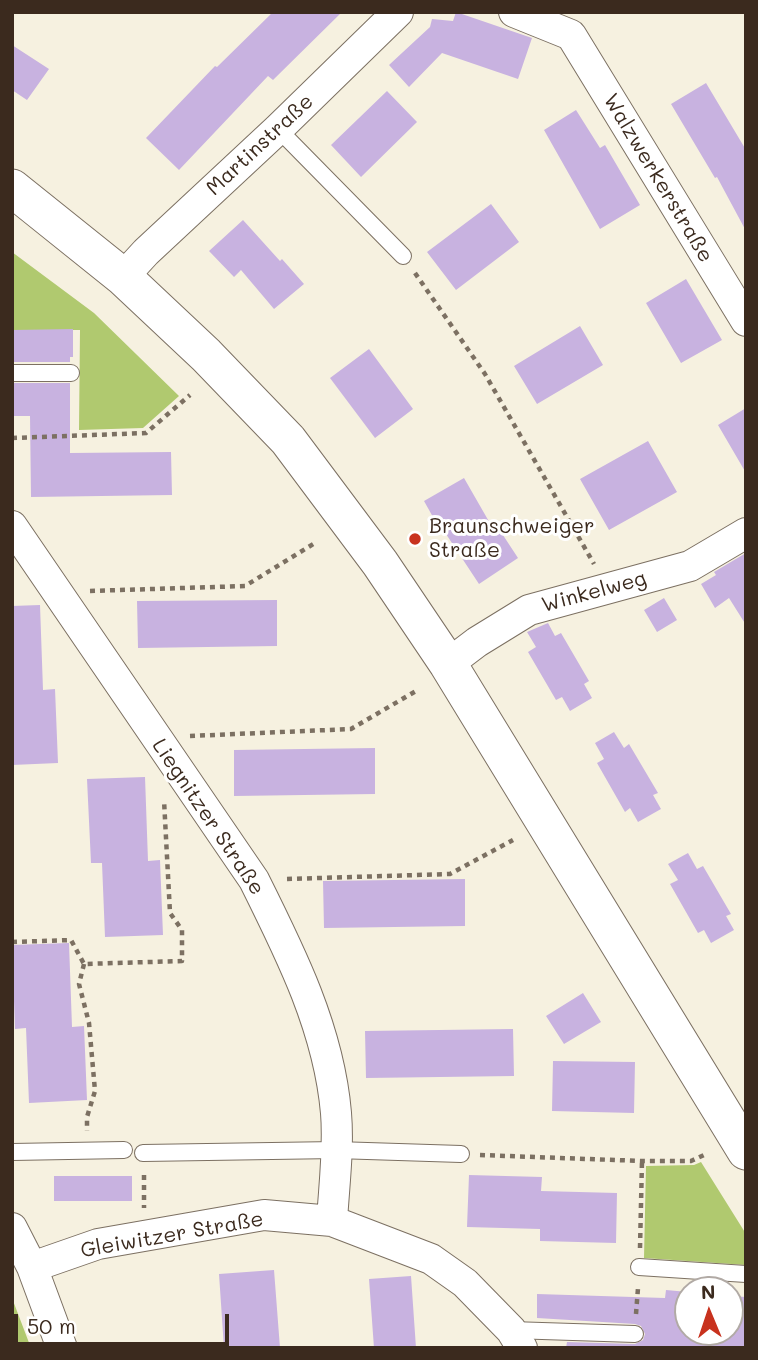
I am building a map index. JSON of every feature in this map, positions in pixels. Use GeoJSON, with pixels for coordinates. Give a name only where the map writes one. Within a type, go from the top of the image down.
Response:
{"type":"FeatureCollection","features":[{"type":"Feature","properties":{"kind":"street","name":"Martinstraße"},"geometry":{"type":"LineString","coordinates":[[124,277],[146,252],[398,12]]}},
{"type":"Feature","properties":{"kind":"street","name":"Walzwerkerstraße"},"geometry":{"type":"LineString","coordinates":[[514,12],[575,23],[746,321]]}},
{"type":"Feature","properties":{"kind":"street"},"geometry":{"type":"LineString","coordinates":[[12,188],[124,277],[206,355],[288,440],[380,563],[448,664],[746,1151]]}},
{"type":"Feature","properties":{"kind":"street","name":"Liegnitzer Straße"},"geometry":{"type":"LineString","coordinates":[[12,526],[254,880],[285,941],[324,1043],[336,1113],[332,1221]]}},
{"type":"Feature","properties":{"kind":"street","name":"Winkelweg"},"geometry":{"type":"LineString","coordinates":[[448,664],[528,610],[690,566],[746,533]]}},
{"type":"Feature","properties":{"kind":"street","name":"Gleiwitzer Straße"},"geometry":{"type":"LineString","coordinates":[[32,1267],[98,1244],[264,1215],[332,1221],[431,1259],[465,1283],[517,1339]]}},
{"type":"Feature","properties":{"kind":"street"},"geometry":{"type":"LineString","coordinates":[[12,1228],[32,1267],[62,1348]]}},
{"type":"Feature","properties":{"kind":"lane"},"geometry":{"type":"LineString","coordinates":[[278,129],[403,256]]}},
{"type":"Feature","properties":{"kind":"lane"},"geometry":{"type":"LineString","coordinates":[[12,373],[71,373]]}},
{"type":"Feature","properties":{"kind":"lane"},"geometry":{"type":"LineString","coordinates":[[12,1152],[124,1150]]}},
{"type":"Feature","properties":{"kind":"lane"},"geometry":{"type":"LineString","coordinates":[[143,1153],[336,1150],[461,1154]]}},
{"type":"Feature","properties":{"kind":"lane"},"geometry":{"type":"LineString","coordinates":[[639,1267],[746,1274]]}},
{"type":"Feature","properties":{"kind":"lane"},"geometry":{"type":"LineString","coordinates":[[517,1339],[635,1334]]}},
{"type":"Feature","properties":{"kind":"path"},"geometry":{"type":"LineString","coordinates":[[403,256],[485,374],[608,589]]}},
{"type":"Feature","properties":{"kind":"path"},"geometry":{"type":"LineString","coordinates":[[12,438],[146,433],[190,394]]}},
{"type":"Feature","properties":{"kind":"path"},"geometry":{"type":"LineString","coordinates":[[58,593],[245,586],[315,543]]}},
{"type":"Feature","properties":{"kind":"path"},"geometry":{"type":"LineString","coordinates":[[160,746],[180,736],[351,729],[416,691]]}},
{"type":"Feature","properties":{"kind":"path"},"geometry":{"type":"LineString","coordinates":[[84,964],[182,961],[182,930],[170,913],[163,797]]}},
{"type":"Feature","properties":{"kind":"path"},"geometry":{"type":"LineString","coordinates":[[254,880],[450,874],[513,840]]}},
{"type":"Feature","properties":{"kind":"path"},"geometry":{"type":"LineString","coordinates":[[12,942],[71,940],[84,964],[79,984],[89,1023],[95,1091],[87,1117],[88,1151]]}},
{"type":"Feature","properties":{"kind":"path"},"geometry":{"type":"LineString","coordinates":[[143,1153],[145,1236]]}},
{"type":"Feature","properties":{"kind":"path"},"geometry":{"type":"LineString","coordinates":[[461,1154],[642,1161],[691,1161],[704,1155]]}},
{"type":"Feature","properties":{"kind":"green space"},"geometry":{"type":"Polygon","coordinates":[[[12,252],[94,313],[179,396],[143,428],[79,430],[80,330],[12,330],[12,252]]]}},
{"type":"Feature","properties":{"kind":"green space"},"geometry":{"type":"Polygon","coordinates":[[[701,1162],[746,1234],[746,1265],[644,1258],[646,1166],[694,1165],[701,1162]]]}},
{"type":"Feature","properties":{"kind":"green space"},"geometry":{"type":"Polygon","coordinates":[[[12,1298],[31,1348],[12,1348],[12,1298]]]}},
{"type":"Feature","properties":{"kind":"building"},"geometry":{"type":"Polygon","coordinates":[[[273,12],[342,12],[273,80],[268,76],[179,170],[146,138],[215,66],[273,12]]]}},
{"type":"Feature","properties":{"kind":"building"},"geometry":{"type":"Polygon","coordinates":[[[456,12],[532,38],[518,79],[442,53],[409,87],[389,65],[430,27],[432,19],[453,21],[456,12]]]}},
{"type":"Feature","properties":{"kind":"building"},"geometry":{"type":"Polygon","coordinates":[[[12,45],[49,69],[27,100],[12,90],[12,45]]]}},
{"type":"Feature","properties":{"kind":"building"},"geometry":{"type":"Polygon","coordinates":[[[706,83],[746,150],[746,231],[717,177],[715,178],[671,104],[706,83]]]}},
{"type":"Feature","properties":{"kind":"building"},"geometry":{"type":"Polygon","coordinates":[[[387,91],[417,122],[361,177],[331,145],[387,91]]]}},
{"type":"Feature","properties":{"kind":"building"},"geometry":{"type":"Polygon","coordinates":[[[576,110],[600,148],[605,145],[640,205],[600,229],[544,130],[576,110]]]}},
{"type":"Feature","properties":{"kind":"building"},"geometry":{"type":"Polygon","coordinates":[[[491,204],[519,242],[456,290],[427,252],[491,204]]]}},
{"type":"Feature","properties":{"kind":"building"},"geometry":{"type":"Polygon","coordinates":[[[243,220],[304,284],[274,309],[241,270],[234,277],[209,251],[243,220]]]}},
{"type":"Feature","properties":{"kind":"building"},"geometry":{"type":"Polygon","coordinates":[[[686,279],[722,340],[681,363],[646,303],[686,279]]]}},
{"type":"Feature","properties":{"kind":"building"},"geometry":{"type":"Polygon","coordinates":[[[580,326],[603,365],[537,404],[514,366],[580,326]]]}},
{"type":"Feature","properties":{"kind":"building"},"geometry":{"type":"Polygon","coordinates":[[[73,329],[73,357],[70,357],[70,362],[12,362],[12,330],[73,329]]]}},
{"type":"Feature","properties":{"kind":"building"},"geometry":{"type":"Polygon","coordinates":[[[369,349],[413,409],[375,438],[330,378],[369,349]]]}},
{"type":"Feature","properties":{"kind":"building"},"geometry":{"type":"Polygon","coordinates":[[[12,383],[70,383],[70,453],[171,452],[172,495],[31,497],[30,416],[12,416],[12,383]]]}},
{"type":"Feature","properties":{"kind":"building"},"geometry":{"type":"Polygon","coordinates":[[[746,408],[746,473],[718,425],[746,408]]]}},
{"type":"Feature","properties":{"kind":"building"},"geometry":{"type":"Polygon","coordinates":[[[648,441],[677,492],[609,530],[580,479],[648,441]]]}},
{"type":"Feature","properties":{"kind":"building"},"geometry":{"type":"Polygon","coordinates":[[[464,478],[495,532],[499,529],[518,558],[479,584],[446,534],[443,535],[424,501],[464,478]]]}},
{"type":"Feature","properties":{"kind":"building"},"geometry":{"type":"Polygon","coordinates":[[[746,553],[746,625],[729,598],[715,608],[701,584],[716,575],[714,572],[746,553]]]}},
{"type":"Feature","properties":{"kind":"building"},"geometry":{"type":"Polygon","coordinates":[[[664,598],[677,620],[657,632],[644,610],[664,598]]]}},
{"type":"Feature","properties":{"kind":"building"},"geometry":{"type":"Polygon","coordinates":[[[277,600],[277,646],[138,648],[137,601],[277,600]]]}},
{"type":"Feature","properties":{"kind":"building"},"geometry":{"type":"Polygon","coordinates":[[[40,605],[43,690],[55,689],[58,763],[12,765],[12,606],[40,605]]]}},
{"type":"Feature","properties":{"kind":"building"},"geometry":{"type":"Polygon","coordinates":[[[548,623],[555,636],[561,633],[589,681],[584,684],[592,698],[570,711],[562,697],[556,700],[528,652],[536,647],[527,632],[548,623]]]}},
{"type":"Feature","properties":{"kind":"building"},"geometry":{"type":"Polygon","coordinates":[[[614,732],[624,748],[629,744],[658,793],[653,795],[661,809],[638,822],[630,808],[625,812],[597,763],[604,759],[595,743],[614,732]]]}},
{"type":"Feature","properties":{"kind":"building"},"geometry":{"type":"Polygon","coordinates":[[[375,748],[375,794],[234,796],[234,750],[375,748]]]}},
{"type":"Feature","properties":{"kind":"building"},"geometry":{"type":"Polygon","coordinates":[[[145,777],[148,861],[160,860],[163,935],[105,937],[102,863],[91,863],[87,779],[145,777]]]}},
{"type":"Feature","properties":{"kind":"building"},"geometry":{"type":"Polygon","coordinates":[[[688,853],[697,869],[703,866],[731,914],[726,916],[734,930],[711,943],[704,930],[698,933],[670,884],[678,880],[668,864],[688,853]]]}},
{"type":"Feature","properties":{"kind":"building"},"geometry":{"type":"Polygon","coordinates":[[[465,879],[465,926],[324,928],[323,881],[465,879]]]}},
{"type":"Feature","properties":{"kind":"building"},"geometry":{"type":"Polygon","coordinates":[[[69,943],[72,1027],[84,1026],[87,1100],[29,1103],[26,1028],[15,1029],[12,945],[69,943]]]}},
{"type":"Feature","properties":{"kind":"building"},"geometry":{"type":"Polygon","coordinates":[[[583,993],[601,1022],[564,1044],[546,1016],[583,993]]]}},
{"type":"Feature","properties":{"kind":"building"},"geometry":{"type":"Polygon","coordinates":[[[513,1029],[514,1076],[366,1078],[365,1031],[513,1029]]]}},
{"type":"Feature","properties":{"kind":"building"},"geometry":{"type":"Polygon","coordinates":[[[553,1061],[635,1062],[634,1113],[552,1111],[553,1061]]]}},
{"type":"Feature","properties":{"kind":"building"},"geometry":{"type":"Polygon","coordinates":[[[469,1175],[542,1177],[541,1191],[617,1193],[616,1243],[540,1241],[540,1229],[467,1227],[469,1175]]]}},
{"type":"Feature","properties":{"kind":"building"},"geometry":{"type":"Polygon","coordinates":[[[54,1176],[132,1176],[132,1201],[54,1201],[54,1176]]]}},
{"type":"Feature","properties":{"kind":"building"},"geometry":{"type":"Polygon","coordinates":[[[274,1270],[280,1348],[224,1348],[219,1274],[274,1270]]]}},
{"type":"Feature","properties":{"kind":"building"},"geometry":{"type":"Polygon","coordinates":[[[411,1276],[416,1348],[374,1348],[369,1279],[411,1276]]]}},
{"type":"Feature","properties":{"kind":"building"},"geometry":{"type":"Polygon","coordinates":[[[666,1290],[674,1291],[674,1346],[744,1346],[746,1297],[746,1348],[566,1348],[567,1342],[635,1344],[643,1340],[645,1334],[641,1326],[635,1324],[537,1318],[537,1294],[665,1298],[666,1290]]]}},
{"type":"Feature","properties":{"kind":"place","name":"Braunschweiger Straße"},"geometry":{"type":"Point","coordinates":[415,539]}}]}
